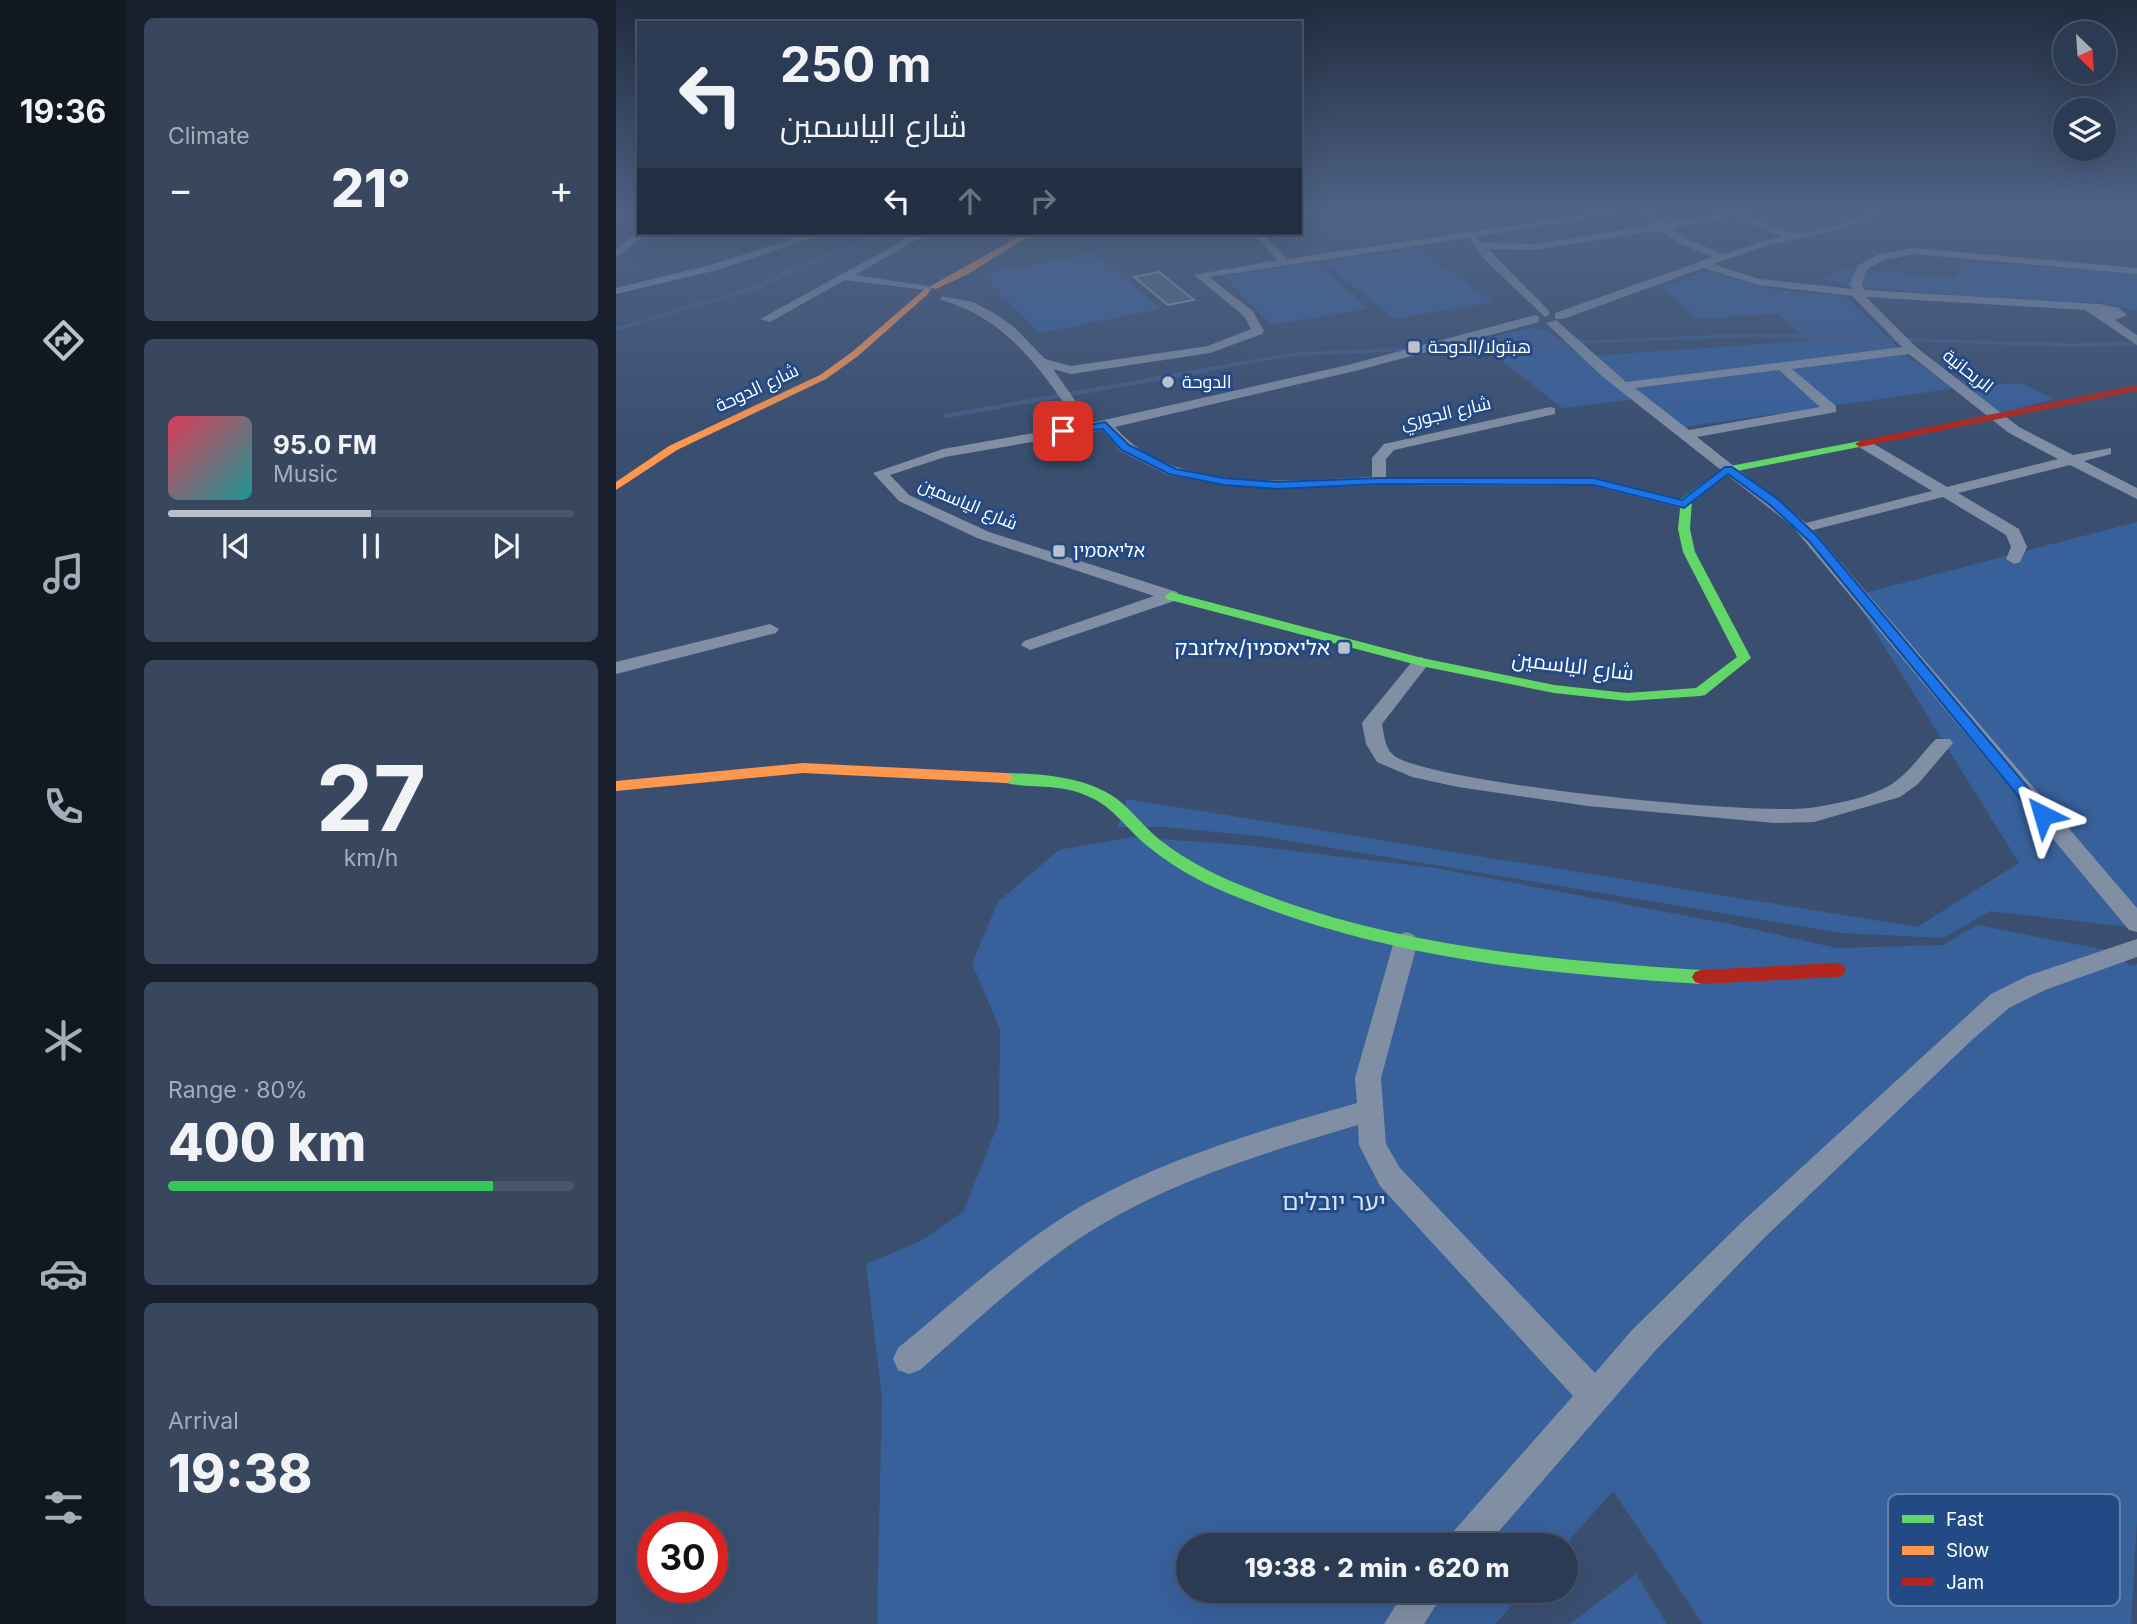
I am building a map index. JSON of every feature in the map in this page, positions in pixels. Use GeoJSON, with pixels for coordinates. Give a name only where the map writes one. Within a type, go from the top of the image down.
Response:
{"type":"FeatureCollection","features":[{"type":"Feature","properties":{"kind":"street"},"geometry":{"type":"LineString","coordinates":[[766,319],[822,289]]}},
{"type":"Feature","properties":{"kind":"street"},"geometry":{"type":"LineString","coordinates":[[911,289],[933,293],[942,289]]}},
{"type":"Feature","properties":{"kind":"street","name":"شارع الدوحة"},"geometry":{"type":"LineString","coordinates":[[616,486],[673,448],[823,377],[855,354],[904,309],[939,289]]}},
{"type":"Feature","properties":{"kind":"street"},"geometry":{"type":"LineString","coordinates":[[961,289],[1016,336],[1041,362],[1087,427],[1350,368],[1548,318],[1634,289]]}},
{"type":"Feature","properties":{"kind":"street"},"geometry":{"type":"LineString","coordinates":[[967,289],[969,294]]}},
{"type":"Feature","properties":{"kind":"street"},"geometry":{"type":"LineString","coordinates":[[1041,362],[1071,370],[1210,349],[1258,331],[1249,314],[1217,289]]}},
{"type":"Feature","properties":{"kind":"street"},"geometry":{"type":"LineString","coordinates":[[1521,289],[1548,318],[1623,386],[1728,469],[1752,484],[1803,528],[2137,924]]}},
{"type":"Feature","properties":{"kind":"street"},"geometry":{"type":"LineString","coordinates":[[1820,289],[2137,314]]}},
{"type":"Feature","properties":{"kind":"street"},"geometry":{"type":"LineString","coordinates":[[1857,289],[1858,293]]}},
{"type":"Feature","properties":{"kind":"street","name":"الريحانية"},"geometry":{"type":"LineString","coordinates":[[1858,293],[1912,350],[2014,430],[2137,494]]}},
{"type":"Feature","properties":{"kind":"street"},"geometry":{"type":"LineString","coordinates":[[2104,313],[2137,341]]}},
{"type":"Feature","properties":{"kind":"street"},"geometry":{"type":"LineString","coordinates":[[1623,386],[1912,350]]}},
{"type":"Feature","properties":{"kind":"street"},"geometry":{"type":"LineString","coordinates":[[1686,435],[1830,409],[1781,366]]}},
{"type":"Feature","properties":{"kind":"street"},"geometry":{"type":"LineString","coordinates":[[1105,425],[1125,447],[1173,472],[1224,481],[1277,485],[1380,481],[1593,482],[1684,504],[1699,489],[1728,469],[2000,418],[2137,388]]}},
{"type":"Feature","properties":{"kind":"street","name":"شارع الجوري"},"geometry":{"type":"LineString","coordinates":[[1380,481],[1379,458],[1390,447],[1550,411]]}},
{"type":"Feature","properties":{"kind":"street","name":"شارع الياسمين"},"geometry":{"type":"LineString","coordinates":[[1087,427],[943,453],[880,473],[904,498],[983,536],[1171,596],[1421,662],[1554,689],[1627,697],[1700,692],[1744,658],[1714,597],[1688,555],[1684,504]]}},
{"type":"Feature","properties":{"kind":"street"},"geometry":{"type":"LineString","coordinates":[[1864,444],[2013,532],[2018,547],[2014,559]]}},
{"type":"Feature","properties":{"kind":"street"},"geometry":{"type":"LineString","coordinates":[[1803,528],[2106,451]]}},
{"type":"Feature","properties":{"kind":"street"},"geometry":{"type":"LineString","coordinates":[[1030,645],[1171,596]]}},
{"type":"Feature","properties":{"kind":"street"},"geometry":{"type":"LineString","coordinates":[[616,668],[770,629]]}},
{"type":"Feature","properties":{"kind":"street"},"geometry":{"type":"LineString","coordinates":[[1421,662],[1372,723],[1376,745],[1389,763],[1454,781],[1638,805],[1737,814],[1809,816],[1898,790],[1943,743]]}},
{"type":"Feature","properties":{"kind":"street"},"geometry":{"type":"LineString","coordinates":[[616,786],[803,768],[1058,780],[1101,796],[1155,845],[1188,866],[1248,895],[1350,929],[1493,959],[1599,971],[1707,977],[1837,970]]}},
{"type":"Feature","properties":{"kind":"street"},"geometry":{"type":"LineString","coordinates":[[1406,941],[1368,1079],[1373,1145],[1390,1177],[1594,1395]]}},
{"type":"Feature","properties":{"kind":"street"},"geometry":{"type":"LineString","coordinates":[[1474,1533],[1594,1395],[1753,1230],[2000,1001],[2070,969],[2137,948]]}},
{"type":"Feature","properties":{"kind":"street"},"geometry":{"type":"LineString","coordinates":[[908,1359],[1021,1266],[1091,1216],[1168,1176],[1230,1152],[1369,1111]]}},
{"type":"Feature","properties":{"kind":"street"},"geometry":{"type":"LineString","coordinates":[[1402,1624],[1418,1603]]}},
{"type":"Feature","properties":{"kind":"green space"},"geometry":{"type":"Polygon","coordinates":[[[997,289],[1137,289],[1161,309],[1040,333],[997,289]]]}},
{"type":"Feature","properties":{"kind":"green space"},"geometry":{"type":"Polygon","coordinates":[[[1236,289],[1346,289],[1369,309],[1271,325],[1236,289]]]}},
{"type":"Feature","properties":{"kind":"green space"},"geometry":{"type":"Polygon","coordinates":[[[1357,289],[1475,289],[1494,302],[1394,319],[1357,289]]]}},
{"type":"Feature","properties":{"kind":"green space"},"geometry":{"type":"Polygon","coordinates":[[[1666,289],[1770,289],[1847,297],[1909,359],[1977,386],[2021,383],[2053,399],[1997,414],[1957,388],[1669,429],[1636,399],[1562,408],[1476,340],[1533,328],[1548,332],[1586,356],[1808,341],[1777,314],[1696,319],[1666,289]]]}},
{"type":"Feature","properties":{"kind":"green space"},"geometry":{"type":"Polygon","coordinates":[[[1876,289],[2137,289],[2137,311],[2102,302],[2064,303],[1876,289]]]}},
{"type":"Feature","properties":{"kind":"green space"},"geometry":{"type":"Polygon","coordinates":[[[2137,522],[2137,928],[1990,911],[1943,938],[1841,933],[1267,837],[1165,827],[1118,827],[1127,799],[1917,927],[2019,863],[1853,596],[2137,522]]]}},
{"type":"Feature","properties":{"kind":"green space","name":"יער יובלים"},"geometry":{"type":"Polygon","coordinates":[[[1131,837],[1244,845],[1435,868],[1729,924],[1837,948],[1943,945],[1977,925],[2111,951],[2130,966],[2137,964],[2137,1520],[2131,1624],[1703,1624],[1613,1491],[1576,1533],[1176,1533],[1176,1603],[1514,1603],[1495,1624],[877,1624],[882,1397],[866,1264],[921,1241],[963,1212],[999,1122],[1000,1029],[972,963],[998,902],[1059,850],[1131,837]]]}},
{"type":"Feature","properties":{"kind":"green space"},"geometry":{"type":"Polygon","coordinates":[[[1636,1574],[1667,1624],[1570,1624],[1636,1574]]]}},
{"type":"Feature","properties":{"kind":"building"},"geometry":{"type":"Polygon","coordinates":[[[1148,289],[1180,289],[1194,300],[1168,305],[1148,289]]]}},
{"type":"Feature","properties":{"kind":"waterway"},"geometry":{"type":"LineString","coordinates":[[616,329],[752,289]]}},
{"type":"Feature","properties":{"kind":"waterway"},"geometry":{"type":"LineString","coordinates":[[1436,348],[1756,335],[2068,345],[2137,344]]}},
{"type":"Feature","properties":{"kind":"waterway"},"geometry":{"type":"LineString","coordinates":[[1197,371],[1295,354],[1415,349]]}},
{"type":"Feature","properties":{"kind":"waterway"},"geometry":{"type":"LineString","coordinates":[[945,416],[1207,370]]}},
{"type":"Feature","properties":{"kind":"traffic: fast"},"geometry":{"type":"LineString","coordinates":[[1171,596],[1421,662],[1554,689],[1627,697],[1700,692],[1744,658],[1689,552],[1684,529],[1687,499],[1729,469],[1860,444]]}},
{"type":"Feature","properties":{"kind":"traffic: fast"},"geometry":{"type":"LineString","coordinates":[[1006,778],[1065,783],[1099,795],[1176,859],[1248,895],[1302,915],[1358,931],[1471,955],[1586,969],[1701,977]]}},
{"type":"Feature","properties":{"kind":"traffic: slow"},"geometry":{"type":"LineString","coordinates":[[616,487],[673,448],[823,377],[855,354],[926,291]]}},
{"type":"Feature","properties":{"kind":"traffic: slow"},"geometry":{"type":"LineString","coordinates":[[616,786],[803,768],[1006,778]]}},
{"type":"Feature","properties":{"kind":"traffic: jam"},"geometry":{"type":"LineString","coordinates":[[1860,444],[2137,388]]}},
{"type":"Feature","properties":{"kind":"traffic: jam"},"geometry":{"type":"LineString","coordinates":[[1701,977],[1837,970]]}},
{"type":"Feature","properties":{"kind":"place","name":"هبتولا/الدوحة"},"geometry":{"type":"Point","coordinates":[1414,347]}},
{"type":"Feature","properties":{"kind":"place","name":"الدوحة"},"geometry":{"type":"Point","coordinates":[1168,382]}},
{"type":"Feature","properties":{"kind":"place","name":"אליאסמין"},"geometry":{"type":"Point","coordinates":[1059,551]}},
{"type":"Feature","properties":{"kind":"place","name":"אליאסמין/אלזנבק"},"geometry":{"type":"Point","coordinates":[1344,648]}},
{"type":"Feature","properties":{"kind":"route"},"geometry":{"type":"LineString","coordinates":[[1063,431],[1105,425],[1125,447],[1173,472],[1224,481],[1277,485],[1380,481],[1593,482],[1684,504],[1699,489],[1728,469],[1752,484],[1813,539],[2043,815]]}}]}
